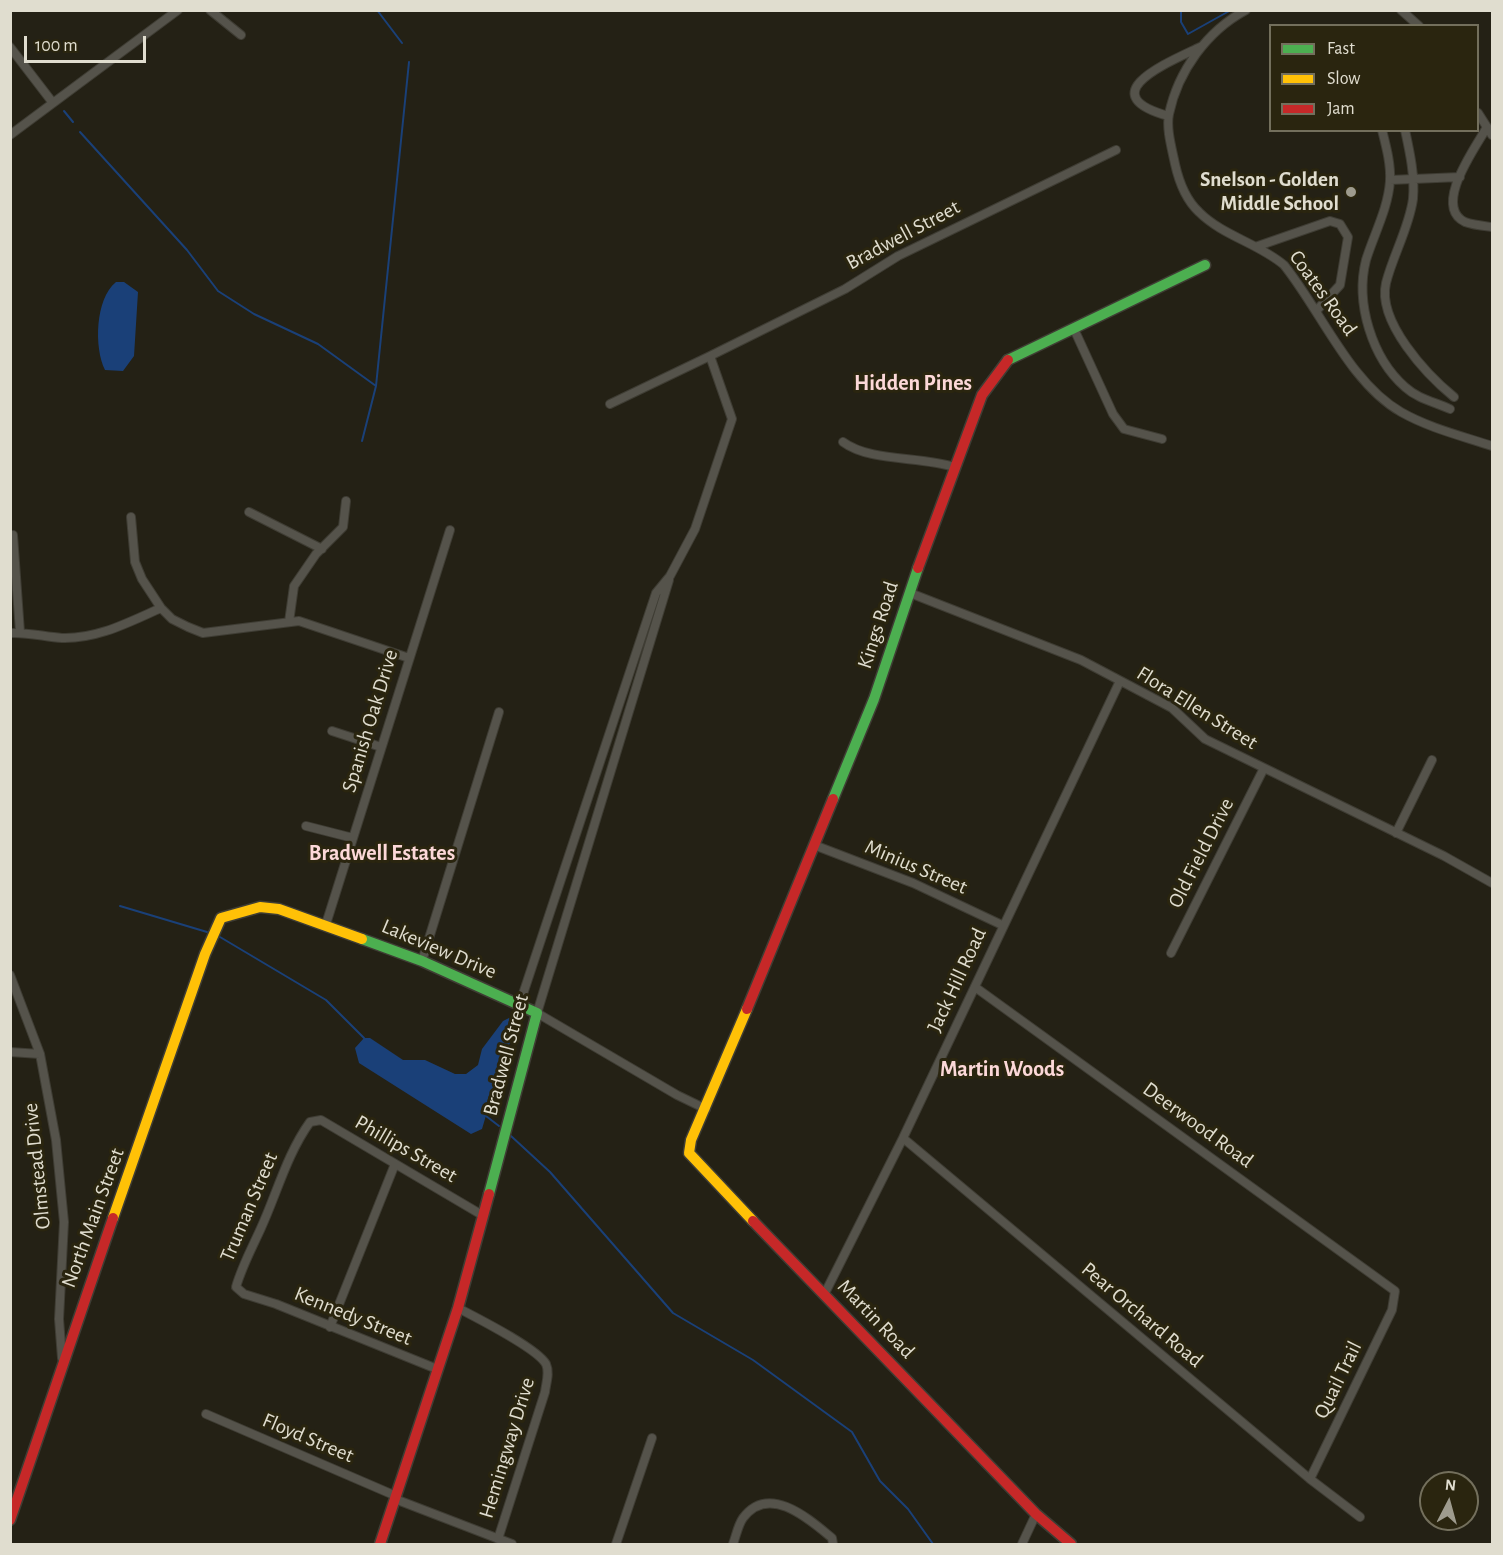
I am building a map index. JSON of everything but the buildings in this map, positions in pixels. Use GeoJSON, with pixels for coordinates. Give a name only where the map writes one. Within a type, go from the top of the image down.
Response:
{"type":"FeatureCollection","features":[{"type":"Feature","properties":{"kind":"street"},"geometry":{"type":"LineString","coordinates":[[10,135],[178,10]]}},
{"type":"Feature","properties":{"kind":"street"},"geometry":{"type":"LineString","coordinates":[[210,10],[241,35]]}},
{"type":"Feature","properties":{"kind":"street","name":"Coates Road"},"geometry":{"type":"LineString","coordinates":[[1246,10],[1229,20],[1200,47],[1178,86],[1168,116],[1179,181],[1188,201],[1200,214],[1228,233],[1258,246],[1284,265],[1361,377],[1376,394],[1401,412],[1429,425],[1492,446]]}},
{"type":"Feature","properties":{"kind":"street"},"geometry":{"type":"LineString","coordinates":[[1401,10],[1417,24]]}},
{"type":"Feature","properties":{"kind":"street"},"geometry":{"type":"LineString","coordinates":[[10,47],[53,103]]}},
{"type":"Feature","properties":{"kind":"street"},"geometry":{"type":"LineString","coordinates":[[1168,116],[1146,110],[1137,103],[1135,95],[1137,86],[1142,78],[1160,66],[1200,47]]}},
{"type":"Feature","properties":{"kind":"street"},"geometry":{"type":"LineString","coordinates":[[1479,115],[1492,135]]}},
{"type":"Feature","properties":{"kind":"street"},"geometry":{"type":"LineString","coordinates":[[1487,127],[1460,177],[1452,196],[1451,205],[1456,215],[1466,223],[1492,227]]}},
{"type":"Feature","properties":{"kind":"street"},"geometry":{"type":"LineString","coordinates":[[1382,132],[1390,180],[1387,200],[1366,262],[1367,323],[1383,364],[1405,388],[1450,409]]}},
{"type":"Feature","properties":{"kind":"street"},"geometry":{"type":"LineString","coordinates":[[1405,132],[1414,179],[1412,202],[1385,286],[1390,316],[1407,351],[1454,397]]}},
{"type":"Feature","properties":{"kind":"street","name":"Bradwell Street"},"geometry":{"type":"LineString","coordinates":[[610,404],[845,289],[898,256],[1116,150]]}},
{"type":"Feature","properties":{"kind":"street"},"geometry":{"type":"LineString","coordinates":[[1390,180],[1460,177]]}},
{"type":"Feature","properties":{"kind":"street"},"geometry":{"type":"LineString","coordinates":[[1258,246],[1330,221],[1335,221],[1345,228],[1348,237],[1340,285],[1317,310]]}},
{"type":"Feature","properties":{"kind":"street","name":"Kings Road"},"geometry":{"type":"LineString","coordinates":[[706,1108],[874,699],[954,467],[982,395],[1006,361],[1205,265]]}},
{"type":"Feature","properties":{"kind":"street"},"geometry":{"type":"LineString","coordinates":[[1074,329],[1113,414],[1124,429],[1162,439]]}},
{"type":"Feature","properties":{"kind":"street","name":"Bradwell Street"},"geometry":{"type":"LineString","coordinates":[[519,1006],[656,593],[670,576],[684,552],[702,510],[732,419],[710,356]]}},
{"type":"Feature","properties":{"kind":"street"},"geometry":{"type":"LineString","coordinates":[[843,442],[855,451],[927,460],[954,467]]}},
{"type":"Feature","properties":{"kind":"street"},"geometry":{"type":"LineString","coordinates":[[289,622],[294,586],[300,573],[343,527],[346,501]]}},
{"type":"Feature","properties":{"kind":"street"},"geometry":{"type":"LineString","coordinates":[[249,512],[322,549]]}},
{"type":"Feature","properties":{"kind":"street"},"geometry":{"type":"LineString","coordinates":[[131,517],[135,562],[142,579],[161,608],[172,619],[203,633],[298,621],[409,658]]}},
{"type":"Feature","properties":{"kind":"street","name":"Spanish Oak Drive"},"geometry":{"type":"LineString","coordinates":[[326,924],[450,530]]}},
{"type":"Feature","properties":{"kind":"street"},"geometry":{"type":"LineString","coordinates":[[13,535],[20,632]]}},
{"type":"Feature","properties":{"kind":"street","name":"Bradwell Street"},"geometry":{"type":"LineString","coordinates":[[380,1545],[436,1369],[458,1308],[537,1013],[670,576]]}},
{"type":"Feature","properties":{"kind":"street","name":"Flora Ellen Street"},"geometry":{"type":"LineString","coordinates":[[910,593],[1081,660],[1172,708],[1205,739],[1492,883]]}},
{"type":"Feature","properties":{"kind":"street"},"geometry":{"type":"LineString","coordinates":[[10,633],[20,632],[64,638],[93,635],[113,630],[161,608]]}},
{"type":"Feature","properties":{"kind":"street","name":"Jack Hill Road"},"geometry":{"type":"LineString","coordinates":[[825,1293],[903,1138],[1120,681]]}},
{"type":"Feature","properties":{"kind":"street"},"geometry":{"type":"LineString","coordinates":[[422,961],[500,712]]}},
{"type":"Feature","properties":{"kind":"street"},"geometry":{"type":"LineString","coordinates":[[332,731],[381,747]]}},
{"type":"Feature","properties":{"kind":"street"},"geometry":{"type":"LineString","coordinates":[[1396,833],[1432,760]]}},
{"type":"Feature","properties":{"kind":"street","name":"Old Field Drive"},"geometry":{"type":"LineString","coordinates":[[1171,953],[1263,770]]}},
{"type":"Feature","properties":{"kind":"street"},"geometry":{"type":"LineString","coordinates":[[306,826],[353,838]]}},
{"type":"Feature","properties":{"kind":"street","name":"Minius Street"},"geometry":{"type":"LineString","coordinates":[[814,845],[913,883],[1002,926]]}},
{"type":"Feature","properties":{"kind":"street","name":"Lakeview Drive"},"geometry":{"type":"LineString","coordinates":[[215,931],[221,918],[260,907],[279,909],[326,924],[422,961],[537,1013],[678,1095],[706,1108]]}},
{"type":"Feature","properties":{"kind":"street","name":"North Main Street"},"geometry":{"type":"LineString","coordinates":[[10,1520],[62,1360],[215,931]]}},
{"type":"Feature","properties":{"kind":"street","name":"Olmstead Drive"},"geometry":{"type":"LineString","coordinates":[[10,975],[40,1054],[56,1140],[64,1222],[59,1319],[62,1360]]}},
{"type":"Feature","properties":{"kind":"street","name":"Deerwood Road"},"geometry":{"type":"LineString","coordinates":[[975,987],[1385,1281],[1395,1291],[1394,1296]]}},
{"type":"Feature","properties":{"kind":"street"},"geometry":{"type":"LineString","coordinates":[[10,1052],[40,1054]]}},
{"type":"Feature","properties":{"kind":"street","name":"Martin Road"},"geometry":{"type":"LineString","coordinates":[[706,1108],[691,1140],[689,1153],[698,1165],[825,1293],[1036,1514],[1071,1545]]}},
{"type":"Feature","properties":{"kind":"street","name":"Phillips Street"},"geometry":{"type":"LineString","coordinates":[[310,1122],[321,1120],[482,1215]]}},
{"type":"Feature","properties":{"kind":"street","name":"Truman Street"},"geometry":{"type":"LineString","coordinates":[[255,1298],[236,1287],[242,1265],[260,1230],[299,1138],[310,1122]]}},
{"type":"Feature","properties":{"kind":"street","name":"Pear Orchard Road"},"geometry":{"type":"LineString","coordinates":[[903,1138],[1310,1479],[1360,1517]]}},
{"type":"Feature","properties":{"kind":"street"},"geometry":{"type":"LineString","coordinates":[[330,1327],[395,1164]]}},
{"type":"Feature","properties":{"kind":"street","name":"Quail Trail"},"geometry":{"type":"LineString","coordinates":[[1310,1479],[1392,1310],[1394,1296]]}},
{"type":"Feature","properties":{"kind":"street","name":"Kennedy Street"},"geometry":{"type":"LineString","coordinates":[[255,1298],[436,1369]]}},
{"type":"Feature","properties":{"kind":"street","name":"Hemingway Drive"},"geometry":{"type":"LineString","coordinates":[[458,1308],[527,1347],[545,1362],[548,1372],[545,1392],[498,1539]]}},
{"type":"Feature","properties":{"kind":"street","name":"Floyd Street"},"geometry":{"type":"LineString","coordinates":[[206,1414],[395,1497],[512,1545]]}},
{"type":"Feature","properties":{"kind":"street"},"geometry":{"type":"LineString","coordinates":[[616,1545],[652,1438]]}},
{"type":"Feature","properties":{"kind":"street"},"geometry":{"type":"LineString","coordinates":[[733,1545],[742,1520],[754,1506],[768,1504],[783,1505],[798,1510],[832,1538],[833,1545]]}},
{"type":"Feature","properties":{"kind":"street"},"geometry":{"type":"LineString","coordinates":[[1022,1545],[1036,1514]]}},
{"type":"Feature","properties":{"kind":"water"},"geometry":{"type":"Polygon","coordinates":[[[116,282],[124,282],[138,292],[134,356],[123,371],[105,370],[101,361],[98,337],[100,312],[109,290],[116,282]]]}},
{"type":"Feature","properties":{"kind":"water"},"geometry":{"type":"Polygon","coordinates":[[[509,1018],[514,1022],[515,1030],[500,1068],[482,1129],[471,1134],[359,1063],[355,1048],[364,1038],[370,1038],[403,1060],[425,1060],[455,1074],[466,1074],[478,1065],[482,1049],[503,1021],[509,1018]]]}},
{"type":"Feature","properties":{"kind":"waterway"},"geometry":{"type":"LineString","coordinates":[[377,10],[402,43]]}},
{"type":"Feature","properties":{"kind":"waterway"},"geometry":{"type":"LineString","coordinates":[[1181,10],[1181,22],[1188,34],[1231,10]]}},
{"type":"Feature","properties":{"kind":"waterway"},"geometry":{"type":"LineString","coordinates":[[362,441],[376,386],[409,62]]}},
{"type":"Feature","properties":{"kind":"waterway"},"geometry":{"type":"LineString","coordinates":[[64,111],[73,122]]}},
{"type":"Feature","properties":{"kind":"waterway"},"geometry":{"type":"LineString","coordinates":[[80,132],[187,250],[218,291],[254,314],[318,344],[376,386]]}},
{"type":"Feature","properties":{"kind":"waterway"},"geometry":{"type":"LineString","coordinates":[[120,906],[207,932]]}},
{"type":"Feature","properties":{"kind":"waterway"},"geometry":{"type":"LineString","coordinates":[[220,937],[326,1000],[364,1038]]}},
{"type":"Feature","properties":{"kind":"waterway"},"geometry":{"type":"LineString","coordinates":[[486,1116],[499,1126]]}},
{"type":"Feature","properties":{"kind":"waterway"},"geometry":{"type":"LineString","coordinates":[[511,1136],[550,1172],[673,1313],[753,1360],[852,1432],[880,1481],[908,1509],[933,1544]]}},
{"type":"Feature","properties":{"kind":"traffic: fast"},"geometry":{"type":"LineString","coordinates":[[1008,360],[1205,265]]}},
{"type":"Feature","properties":{"kind":"traffic: fast"},"geometry":{"type":"LineString","coordinates":[[833,799],[874,699],[918,568]]}},
{"type":"Feature","properties":{"kind":"traffic: fast"},"geometry":{"type":"LineString","coordinates":[[362,939],[422,961],[537,1013],[489,1194]]}},
{"type":"Feature","properties":{"kind":"traffic: slow"},"geometry":{"type":"LineString","coordinates":[[113,1218],[205,954],[221,918],[260,907],[279,909],[362,939]]}},
{"type":"Feature","properties":{"kind":"traffic: slow"},"geometry":{"type":"LineString","coordinates":[[747,1009],[691,1140],[689,1153],[753,1221]]}},
{"type":"Feature","properties":{"kind":"traffic: jam"},"geometry":{"type":"LineString","coordinates":[[918,568],[982,395],[1008,360]]}},
{"type":"Feature","properties":{"kind":"traffic: jam"},"geometry":{"type":"LineString","coordinates":[[747,1009],[833,799]]}},
{"type":"Feature","properties":{"kind":"traffic: jam"},"geometry":{"type":"LineString","coordinates":[[380,1544],[458,1308],[489,1194]]}},
{"type":"Feature","properties":{"kind":"traffic: jam"},"geometry":{"type":"LineString","coordinates":[[10,1520],[113,1218]]}},
{"type":"Feature","properties":{"kind":"traffic: jam"},"geometry":{"type":"LineString","coordinates":[[753,1221],[1036,1514],[1071,1544]]}},
{"type":"Feature","properties":{"kind":"place","name":"Snelson - Golden Middle School"},"geometry":{"type":"Point","coordinates":[1351,192]}},
{"type":"Feature","properties":{"kind":"district","name":"Hidden Pines"},"geometry":{"type":"Point","coordinates":[913,383]}},
{"type":"Feature","properties":{"kind":"district","name":"Bradwell Estates"},"geometry":{"type":"Point","coordinates":[382,853]}},
{"type":"Feature","properties":{"kind":"district","name":"Martin Woods"},"geometry":{"type":"Point","coordinates":[1002,1069]}}]}
